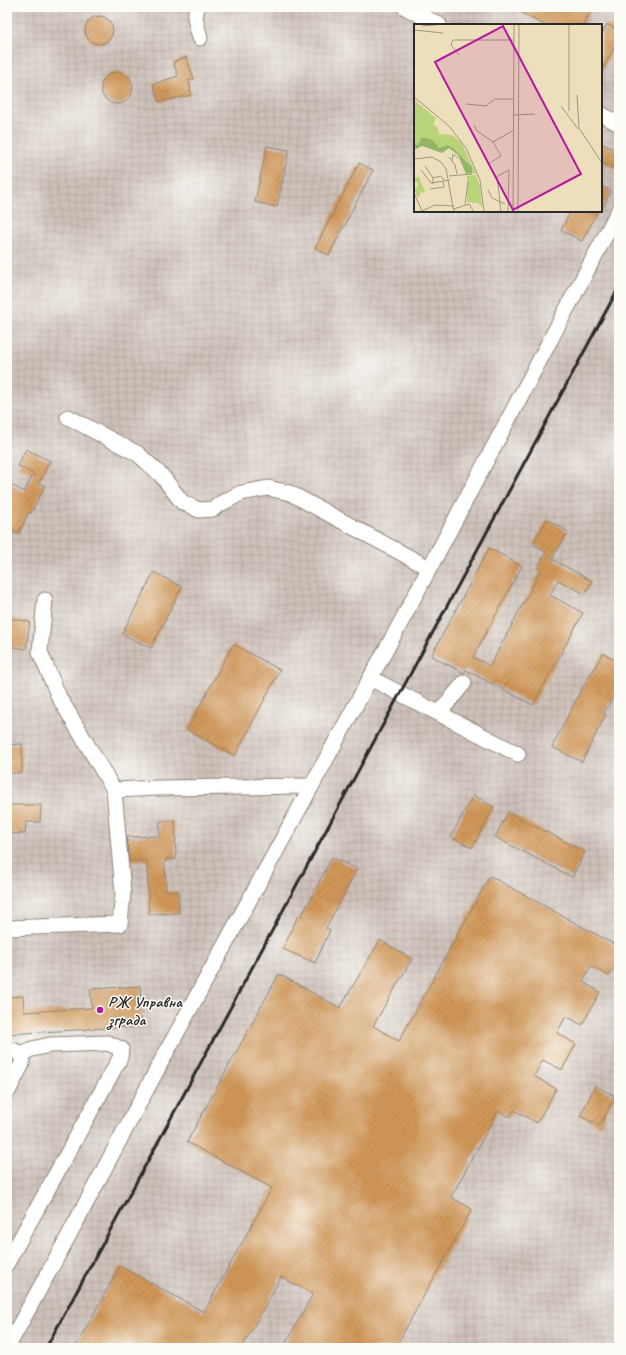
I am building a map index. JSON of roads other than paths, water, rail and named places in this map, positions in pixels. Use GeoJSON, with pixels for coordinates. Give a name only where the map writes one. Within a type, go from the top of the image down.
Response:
{"type":"FeatureCollection","features":[{"type":"Feature","properties":{"kind":"lane"},"geometry":{"type":"LineString","coordinates":[[197,7],[195,18],[200,38]]}},
{"type":"Feature","properties":{"kind":"lane"},"geometry":{"type":"LineString","coordinates":[[405,7],[437,24]]}},
{"type":"Feature","properties":{"kind":"lane"},"geometry":{"type":"LineString","coordinates":[[602,115],[619,124]]}},
{"type":"Feature","properties":{"kind":"lane"},"geometry":{"type":"LineString","coordinates":[[7,1348],[69,1236],[171,1042],[370,678],[619,210]]}},
{"type":"Feature","properties":{"kind":"lane"},"geometry":{"type":"LineString","coordinates":[[68,417],[138,454],[162,476],[182,502],[199,510],[213,509],[241,493],[268,488],[290,493],[429,568]]}},
{"type":"Feature","properties":{"kind":"lane"},"geometry":{"type":"LineString","coordinates":[[7,928],[120,924],[123,893],[114,790],[59,696],[40,652],[45,600]]}},
{"type":"Feature","properties":{"kind":"lane"},"geometry":{"type":"LineString","coordinates":[[370,678],[518,754]]}},
{"type":"Feature","properties":{"kind":"lane"},"geometry":{"type":"LineString","coordinates":[[439,713],[464,684]]}},
{"type":"Feature","properties":{"kind":"lane"},"geometry":{"type":"LineString","coordinates":[[114,790],[311,786]]}},
{"type":"Feature","properties":{"kind":"lane"},"geometry":{"type":"LineString","coordinates":[[7,1093],[22,1064],[22,1059],[17,1052],[50,1045],[108,1043],[121,1050],[120,1058],[7,1263]]}},
{"type":"Feature","properties":{"kind":"railway"},"geometry":{"type":"LineString","coordinates":[[46,1348],[619,287]]}},
{"type":"Feature","properties":{"kind":"place","name":"РЖ Управна зграда"},"geometry":{"type":"Point","coordinates":[100,1010]}}]}
